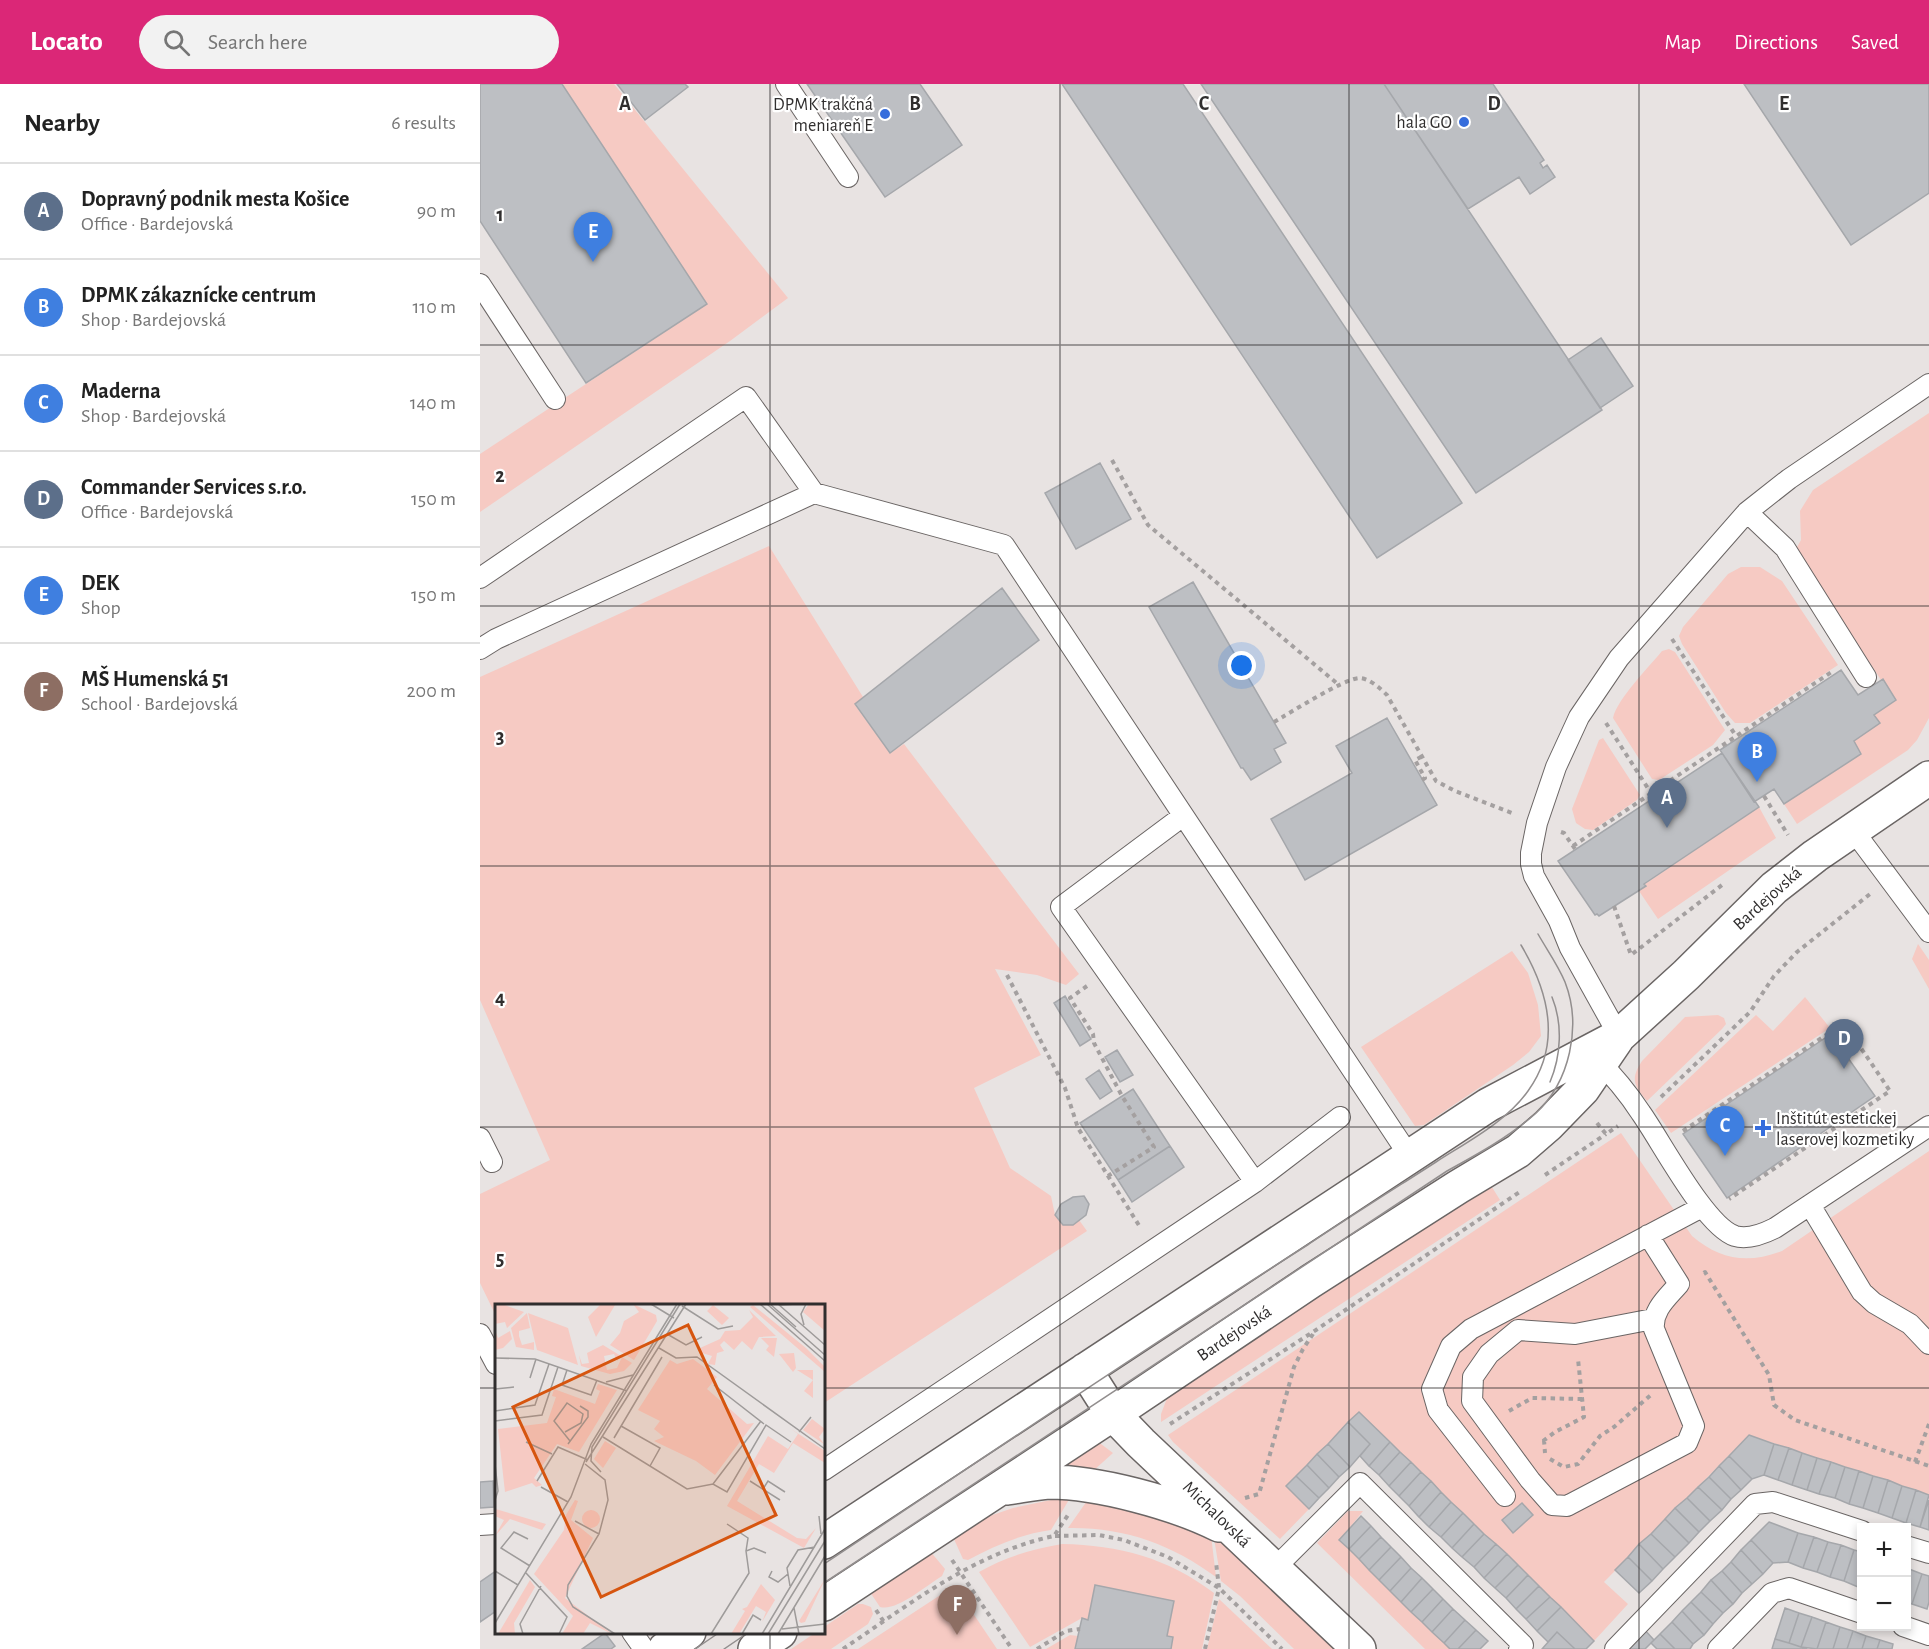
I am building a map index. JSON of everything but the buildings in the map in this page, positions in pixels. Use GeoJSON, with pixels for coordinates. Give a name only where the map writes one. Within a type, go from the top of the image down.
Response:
{"type":"FeatureCollection","features":[{"type":"Feature","properties":{"kind":"street","name":"Bardejovská"},"geometry":{"type":"LineString","coordinates":[[825,1603],[1311,1281],[1518,1151],[1548,1125],[1583,1089],[1596,1058],[1686,975],[1774,888],[1929,778]]}},
{"type":"Feature","properties":{"kind":"street"},"geometry":{"type":"LineString","coordinates":[[825,1541],[1488,1105],[1596,1058]]}},
{"type":"Feature","properties":{"kind":"street","name":"Michalovská"},"geometry":{"type":"LineString","coordinates":[[1085,1370],[1113,1414],[1141,1443],[1220,1521],[1275,1568],[1359,1649]]}},
{"type":"Feature","properties":{"kind":"street"},"geometry":{"type":"LineString","coordinates":[[997,1490],[1048,1482],[1088,1485],[1220,1521]]}},
{"type":"Feature","properties":{"kind":"street"},"geometry":{"type":"LineString","coordinates":[[664,1649],[685,1634]]}},
{"type":"Feature","properties":{"kind":"street"},"geometry":{"type":"LineString","coordinates":[[755,1649],[777,1634]]}},
{"type":"Feature","properties":{"kind":"lane"},"geometry":{"type":"LineString","coordinates":[[786,84],[848,177]]}},
{"type":"Feature","properties":{"kind":"lane"},"geometry":{"type":"LineString","coordinates":[[483,296],[555,399]]}},
{"type":"Feature","properties":{"kind":"lane"},"geometry":{"type":"LineString","coordinates":[[1619,1036],[1570,948],[1559,921],[1534,876],[1531,864],[1531,853],[1538,822],[1556,767],[1579,717],[1619,658],[1747,512],[1789,479],[1929,384]]}},
{"type":"Feature","properties":{"kind":"lane"},"geometry":{"type":"LineString","coordinates":[[480,578],[746,397],[814,493]]}},
{"type":"Feature","properties":{"kind":"lane"},"geometry":{"type":"LineString","coordinates":[[480,649],[506,634],[814,493],[1004,544],[1410,1157]]}},
{"type":"Feature","properties":{"kind":"lane"},"geometry":{"type":"LineString","coordinates":[[1747,512],[1785,548],[1866,676]]}},
{"type":"Feature","properties":{"kind":"lane"},"geometry":{"type":"LineString","coordinates":[[1183,816],[1061,907],[1255,1182]]}},
{"type":"Feature","properties":{"kind":"lane"},"geometry":{"type":"LineString","coordinates":[[1853,830],[1929,932]]}},
{"type":"Feature","properties":{"kind":"lane"},"geometry":{"type":"LineString","coordinates":[[1596,1058],[1640,1111],[1702,1207],[1723,1229],[1736,1236],[1749,1237],[1775,1228],[1929,1126]]}},
{"type":"Feature","properties":{"kind":"lane"},"geometry":{"type":"LineString","coordinates":[[825,1469],[1255,1182],[1340,1117]]}},
{"type":"Feature","properties":{"kind":"lane"},"geometry":{"type":"LineString","coordinates":[[480,1138],[492,1162]]}},
{"type":"Feature","properties":{"kind":"lane"},"geometry":{"type":"LineString","coordinates":[[1810,1205],[1862,1292],[1874,1303],[1910,1324],[1929,1344]]}},
{"type":"Feature","properties":{"kind":"lane"},"geometry":{"type":"LineString","coordinates":[[1505,1496],[1438,1410],[1432,1389],[1451,1346],[1471,1329],[1702,1207]]}},
{"type":"Feature","properties":{"kind":"lane"},"geometry":{"type":"LineString","coordinates":[[1648,1236],[1679,1284],[1659,1307],[1653,1319],[1654,1329],[1694,1426],[1688,1443],[1566,1506],[1552,1505],[1530,1480],[1472,1401],[1473,1377],[1489,1354],[1518,1330],[1575,1334],[1653,1319]]}},
{"type":"Feature","properties":{"kind":"lane"},"geometry":{"type":"LineString","coordinates":[[1471,1329],[1489,1354]]}},
{"type":"Feature","properties":{"kind":"lane"},"geometry":{"type":"LineString","coordinates":[[480,1334],[495,1362]]}},
{"type":"Feature","properties":{"kind":"lane"},"geometry":{"type":"LineString","coordinates":[[1275,1568],[1360,1484],[1522,1645],[1519,1649]]}},
{"type":"Feature","properties":{"kind":"lane"},"geometry":{"type":"LineString","coordinates":[[1616,1649],[1755,1504],[1773,1502],[1857,1529]]}},
{"type":"Feature","properties":{"kind":"lane"},"geometry":{"type":"LineString","coordinates":[[480,1525],[495,1524]]}},
{"type":"Feature","properties":{"kind":"lane"},"geometry":{"type":"LineString","coordinates":[[1911,1548],[1929,1553]]}},
{"type":"Feature","properties":{"kind":"lane"},"geometry":{"type":"LineString","coordinates":[[1718,1649],[1772,1593],[1789,1588],[1857,1611]]}},
{"type":"Feature","properties":{"kind":"lane"},"geometry":{"type":"LineString","coordinates":[[1911,1629],[1929,1635]]}},
{"type":"Feature","properties":{"kind":"lane"},"geometry":{"type":"LineString","coordinates":[[633,1634],[644,1649]]}},
{"type":"Feature","properties":{"kind":"path"},"geometry":{"type":"LineString","coordinates":[[1112,460],[1148,525],[1340,685]]}},
{"type":"Feature","properties":{"kind":"path"},"geometry":{"type":"LineString","coordinates":[[1656,615],[1736,736]]}},
{"type":"Feature","properties":{"kind":"path"},"geometry":{"type":"LineString","coordinates":[[1274,722],[1340,685],[1359,678],[1377,685],[1387,695],[1436,781],[1455,791],[1564,833],[1574,847],[1854,658]]}},
{"type":"Feature","properties":{"kind":"path"},"geometry":{"type":"LineString","coordinates":[[1591,700],[1652,793]]}},
{"type":"Feature","properties":{"kind":"path"},"geometry":{"type":"LineString","coordinates":[[1422,780],[1425,778],[1415,760],[1423,756]]}},
{"type":"Feature","properties":{"kind":"path"},"geometry":{"type":"LineString","coordinates":[[1764,796],[1790,838]]}},
{"type":"Feature","properties":{"kind":"path"},"geometry":{"type":"LineString","coordinates":[[1660,1098],[1750,1012],[1774,976],[1797,952],[1889,879]]}},
{"type":"Feature","properties":{"kind":"path"},"geometry":{"type":"LineString","coordinates":[[1614,906],[1631,955],[1722,885]]}},
{"type":"Feature","properties":{"kind":"path"},"geometry":{"type":"LineString","coordinates":[[1007,975],[1065,1088],[1078,1128],[1154,1249]]}},
{"type":"Feature","properties":{"kind":"path"},"geometry":{"type":"LineString","coordinates":[[1070,998],[1093,1034],[1094,1043],[1122,1096],[1155,1147],[1108,1176]]}},
{"type":"Feature","properties":{"kind":"path"},"geometry":{"type":"LineString","coordinates":[[1662,1144],[1844,1023],[1890,1091],[1723,1203]]}},
{"type":"Feature","properties":{"kind":"path"},"geometry":{"type":"LineString","coordinates":[[1537,1180],[1606,1134]]}},
{"type":"Feature","properties":{"kind":"path"},"geometry":{"type":"LineString","coordinates":[[1141,1443],[1316,1330],[1527,1187]]}},
{"type":"Feature","properties":{"kind":"path"},"geometry":{"type":"LineString","coordinates":[[1119,1193],[1124,1190]]}},
{"type":"Feature","properties":{"kind":"path"},"geometry":{"type":"LineString","coordinates":[[1679,1284],[1705,1272],[1769,1375],[1774,1405],[1795,1420],[1929,1466]]}},
{"type":"Feature","properties":{"kind":"path"},"geometry":{"type":"LineString","coordinates":[[1205,1649],[1219,1588],[1220,1521],[1259,1494],[1294,1367],[1316,1330]]}},
{"type":"Feature","properties":{"kind":"path"},"geometry":{"type":"LineString","coordinates":[[1520,1466],[1528,1452],[1555,1432],[1584,1417],[1575,1334]]}},
{"type":"Feature","properties":{"kind":"path"},"geometry":{"type":"LineString","coordinates":[[1544,1440],[1545,1453],[1552,1462],[1564,1467],[1578,1464],[1600,1436],[1614,1427],[1673,1375]]}},
{"type":"Feature","properties":{"kind":"path"},"geometry":{"type":"LineString","coordinates":[[1487,1422],[1532,1398],[1582,1399]]}},
{"type":"Feature","properties":{"kind":"path"},"geometry":{"type":"LineString","coordinates":[[1915,1462],[1929,1424]]}},
{"type":"Feature","properties":{"kind":"path"},"geometry":{"type":"LineString","coordinates":[[1054,1536],[1088,1485]]}},
{"type":"Feature","properties":{"kind":"path"},"geometry":{"type":"LineString","coordinates":[[933,1532],[1012,1649]]}},
{"type":"Feature","properties":{"kind":"path"},"geometry":{"type":"LineString","coordinates":[[843,1649],[960,1571],[1017,1546],[1054,1536],[1099,1535],[1124,1540],[1168,1557],[1219,1588],[1282,1649]]}},
{"type":"Feature","properties":{"kind":"path"},"geometry":{"type":"LineString","coordinates":[[1037,1649],[1066,1631],[1080,1629]]}},
{"type":"Feature","properties":{"kind":"shaded area"},"geometry":{"type":"Polygon","coordinates":[[[562,84],[614,84],[788,298],[730,341],[480,512],[480,454],[707,304],[562,84]]]}},
{"type":"Feature","properties":{"kind":"shaded area"},"geometry":{"type":"Polygon","coordinates":[[[1929,413],[1929,718],[1917,740],[1908,750],[1797,824],[1784,804],[1861,754],[1854,741],[1879,723],[1874,715],[1896,700],[1796,549],[1801,540],[1800,511],[1813,490],[1929,413]]]}},
{"type":"Feature","properties":{"kind":"shaded area"},"geometry":{"type":"Polygon","coordinates":[[[769,546],[863,697],[855,705],[890,753],[904,744],[1079,974],[1066,985],[1037,975],[995,969],[1041,1055],[974,1088],[1010,1168],[1051,1196],[1055,1215],[1063,1225],[1073,1225],[1079,1220],[1087,1231],[825,1402],[825,1304],[495,1304],[495,1314],[480,1283],[480,1194],[550,1160],[480,1000],[480,677],[769,546]]]}},
{"type":"Feature","properties":{"kind":"shaded area"},"geometry":{"type":"Polygon","coordinates":[[[1741,567],[1760,567],[1782,581],[1838,665],[1750,723],[1735,723],[1726,713],[1679,636],[1683,627],[1728,574],[1741,567]]]}},
{"type":"Feature","properties":{"kind":"shaded area"},"geometry":{"type":"Polygon","coordinates":[[[1669,649],[1675,652],[1725,730],[1713,745],[1659,780],[1652,779],[1613,718],[1634,683],[1662,651],[1669,649]]]}},
{"type":"Feature","properties":{"kind":"shaded area"},"geometry":{"type":"Polygon","coordinates":[[[1603,738],[1640,795],[1637,800],[1593,830],[1585,829],[1576,823],[1572,809],[1599,740],[1603,738]]]}},
{"type":"Feature","properties":{"kind":"shaded area"},"geometry":{"type":"Polygon","coordinates":[[[1759,807],[1776,838],[1658,919],[1639,891],[1646,886],[1645,884],[1759,807]]]}},
{"type":"Feature","properties":{"kind":"shaded area"},"geometry":{"type":"Polygon","coordinates":[[[1918,944],[1929,960],[1929,989],[1912,959],[1918,944]]]}},
{"type":"Feature","properties":{"kind":"shaded area"},"geometry":{"type":"Polygon","coordinates":[[[1512,951],[1528,973],[1538,1005],[1541,1036],[1529,1052],[1513,1065],[1424,1125],[1415,1126],[1361,1047],[1512,951]]]}},
{"type":"Feature","properties":{"kind":"shaded area"},"geometry":{"type":"Polygon","coordinates":[[[1805,997],[1830,1028],[1671,1133],[1655,1110],[1756,1015],[1773,1031],[1805,997]]]}},
{"type":"Feature","properties":{"kind":"shaded area"},"geometry":{"type":"Polygon","coordinates":[[[1718,1015],[1724,1018],[1726,1024],[1722,1029],[1647,1101],[1635,1082],[1636,1073],[1642,1061],[1685,1017],[1718,1015]]]}},
{"type":"Feature","properties":{"kind":"shaded area"},"geometry":{"type":"Polygon","coordinates":[[[1621,1133],[1692,1236],[1724,1255],[1746,1258],[1758,1258],[1782,1251],[1929,1151],[1929,1495],[1749,1435],[1604,1582],[1628,1604],[1594,1641],[1359,1412],[1286,1486],[1309,1509],[1280,1539],[1168,1435],[1621,1133]]]}},
{"type":"Feature","properties":{"kind":"shaded area"},"geometry":{"type":"Polygon","coordinates":[[[1490,1184],[1500,1200],[1161,1422],[1161,1414],[1169,1393],[1490,1184]]]}},
{"type":"Feature","properties":{"kind":"shaded area"},"geometry":{"type":"Polygon","coordinates":[[[1093,1438],[1113,1453],[1093,1471],[1067,1469],[1064,1465],[1093,1438]]]}},
{"type":"Feature","properties":{"kind":"shaded area"},"geometry":{"type":"Polygon","coordinates":[[[1070,1498],[1051,1530],[1008,1541],[968,1560],[963,1559],[953,1537],[972,1522],[1013,1508],[1070,1498]]]}},
{"type":"Feature","properties":{"kind":"shaded area"},"geometry":{"type":"Polygon","coordinates":[[[1089,1498],[1123,1502],[1211,1535],[1216,1577],[1182,1555],[1128,1534],[1089,1528],[1068,1528],[1089,1498]]]}},
{"type":"Feature","properties":{"kind":"shaded area"},"geometry":{"type":"Polygon","coordinates":[[[1348,1511],[1363,1511],[1340,1540],[1450,1649],[1425,1649],[1317,1543],[1348,1511]]]}},
{"type":"Feature","properties":{"kind":"shaded area"},"geometry":{"type":"Polygon","coordinates":[[[1214,1538],[1236,1554],[1335,1649],[1294,1649],[1240,1596],[1221,1581],[1214,1538]]]}},
{"type":"Feature","properties":{"kind":"shaded area"},"geometry":{"type":"Polygon","coordinates":[[[1062,1544],[1103,1547],[1161,1562],[1214,1593],[1202,1649],[1171,1649],[1173,1638],[1167,1636],[1174,1601],[1088,1620],[1082,1618],[1030,1647],[979,1572],[1019,1554],[1062,1544]]]}},
{"type":"Feature","properties":{"kind":"shaded area"},"geometry":{"type":"Polygon","coordinates":[[[930,1551],[945,1569],[942,1576],[903,1602],[894,1606],[880,1607],[868,1589],[930,1551]]]}},
{"type":"Feature","properties":{"kind":"shaded area"},"geometry":{"type":"Polygon","coordinates":[[[956,1588],[997,1649],[858,1649],[948,1590],[956,1588]]]}},
{"type":"Feature","properties":{"kind":"shaded area"},"geometry":{"type":"Polygon","coordinates":[[[1219,1599],[1272,1649],[1207,1649],[1219,1599]]]}},
{"type":"Feature","properties":{"kind":"shaded area"},"geometry":{"type":"Polygon","coordinates":[[[858,1604],[871,1607],[873,1614],[868,1624],[831,1649],[791,1649],[814,1634],[825,1634],[825,1626],[858,1604]]]}},
{"type":"Feature","properties":{"kind":"shaded area"},"geometry":{"type":"Polygon","coordinates":[[[1070,1635],[1078,1636],[1075,1649],[1046,1649],[1070,1635]]]}},
{"type":"Feature","properties":{"kind":"tram line"},"geometry":{"type":"LineString","coordinates":[[825,1582],[1447,1171],[1504,1138],[1535,1114],[1557,1086],[1570,1052],[1572,1035],[1570,999],[1565,982],[1538,934]]}},
{"type":"Feature","properties":{"kind":"tram line"},"geometry":{"type":"LineString","coordinates":[[825,1563],[1187,1323],[1473,1139],[1509,1112],[1528,1091],[1539,1073],[1548,1037],[1548,1018],[1539,981],[1521,945]]}},
{"type":"Feature","properties":{"kind":"tram line"},"geometry":{"type":"LineString","coordinates":[[1550,1082],[1554,1072],[1559,1040],[1558,1018],[1552,997]]}},
{"type":"Feature","properties":{"kind":"tram line"},"geometry":{"type":"LineString","coordinates":[[695,1649],[717,1634]]}},
{"type":"Feature","properties":{"kind":"tram line"},"geometry":{"type":"LineString","coordinates":[[724,1649],[746,1634]]}},
{"type":"Feature","properties":{"kind":"place","name":"DPMK trakčná meniareň E"},"geometry":{"type":"Point","coordinates":[885,114]}},
{"type":"Feature","properties":{"kind":"place","name":"hala GO"},"geometry":{"type":"Point","coordinates":[1464,122]}},
{"type":"Feature","properties":{"kind":"place","name":"DEK"},"geometry":{"type":"Point","coordinates":[593,262]}},
{"type":"Feature","properties":{"kind":"place","name":"DPMK zákaznícke centrum"},"geometry":{"type":"Point","coordinates":[1757,782]}},
{"type":"Feature","properties":{"kind":"place","name":"Dopravný podnik mesta Košice"},"geometry":{"type":"Point","coordinates":[1667,828]}},
{"type":"Feature","properties":{"kind":"place","name":"Commander Services s.r.o."},"geometry":{"type":"Point","coordinates":[1844,1069]}},
{"type":"Feature","properties":{"kind":"place","name":"Inštitút estetickej laserovej kozmetiky"},"geometry":{"type":"Point","coordinates":[1763,1128]}},
{"type":"Feature","properties":{"kind":"place","name":"Maderna"},"geometry":{"type":"Point","coordinates":[1725,1156]}},
{"type":"Feature","properties":{"kind":"place","name":"MŠ Humenská 51"},"geometry":{"type":"Point","coordinates":[957,1635]}}]}
